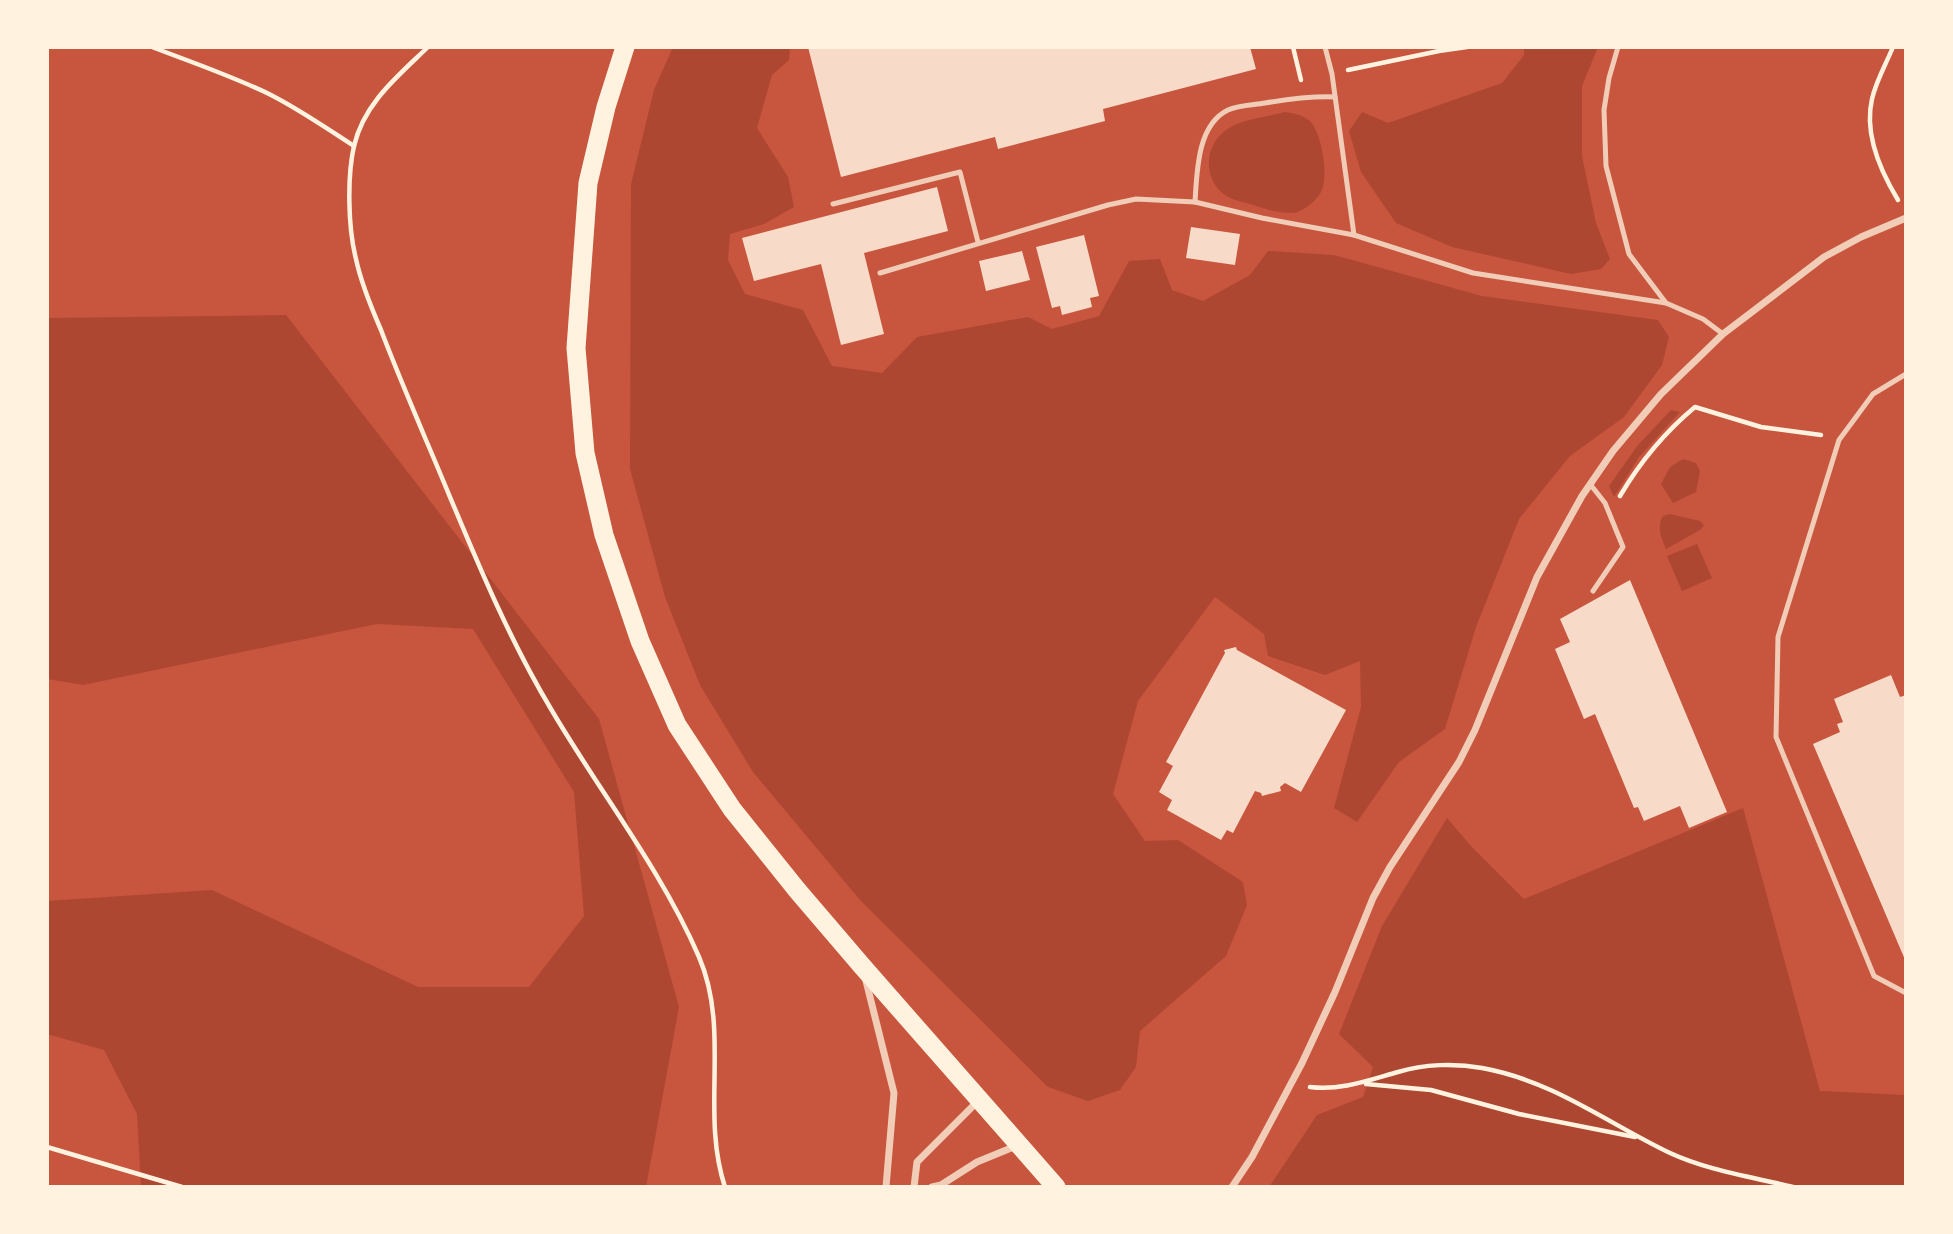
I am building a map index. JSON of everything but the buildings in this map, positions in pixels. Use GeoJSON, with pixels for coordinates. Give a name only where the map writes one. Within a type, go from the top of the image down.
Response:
{"type":"FeatureCollection","features":[{"type":"Feature","properties":{"kind":"highway"},"geometry":{"type":"LineString","coordinates":[[625,47],[606,107],[588,183],[576,348],[585,453],[604,535],[639,641],[677,725],[732,809],[862,966],[1056,1187]]}},
{"type":"Feature","properties":{"kind":"street"},"geometry":{"type":"LineString","coordinates":[[1232,1187],[1252,1157],[1291,1084],[1335,992],[1373,898],[1390,867],[1459,762],[1475,730],[1538,577],[1590,484],[1612,451],[1661,394],[1723,334],[1824,257],[1861,237],[1906,218]]}},
{"type":"Feature","properties":{"kind":"street"},"geometry":{"type":"LineString","coordinates":[[862,966],[894,1093],[886,1187]]}},
{"type":"Feature","properties":{"kind":"street"},"geometry":{"type":"LineString","coordinates":[[914,1187],[917,1162],[979,1099]]}},
{"type":"Feature","properties":{"kind":"street"},"geometry":{"type":"LineString","coordinates":[[932,1187],[941,1185],[977,1162],[1020,1145]]}},
{"type":"Feature","properties":{"kind":"lane"},"geometry":{"type":"LineString","coordinates":[[1325,47],[1332,74],[1354,234]]}},
{"type":"Feature","properties":{"kind":"lane"},"geometry":{"type":"LineString","coordinates":[[1618,47],[1604,110],[1606,166],[1629,254],[1666,303]]}},
{"type":"Feature","properties":{"kind":"lane"},"geometry":{"type":"LineString","coordinates":[[1195,202],[1202,148],[1210,125],[1218,116],[1231,108],[1305,96],[1335,97]]}},
{"type":"Feature","properties":{"kind":"lane"},"geometry":{"type":"LineString","coordinates":[[833,204],[960,172],[978,242]]}},
{"type":"Feature","properties":{"kind":"lane"},"geometry":{"type":"LineString","coordinates":[[880,272],[1127,201],[1195,202],[1262,218],[1354,234],[1473,273],[1666,303],[1703,319],[1723,334]]}},
{"type":"Feature","properties":{"kind":"lane"},"geometry":{"type":"LineString","coordinates":[[1906,374],[1872,394],[1839,440],[1778,637],[1776,737],[1874,976],[1906,993]]}},
{"type":"Feature","properties":{"kind":"lane"},"geometry":{"type":"LineString","coordinates":[[1590,484],[1605,503],[1623,547],[1593,591]]}},
{"type":"Feature","properties":{"kind":"path"},"geometry":{"type":"LineString","coordinates":[[152,47],[270,94],[354,146]]}},
{"type":"Feature","properties":{"kind":"path"},"geometry":{"type":"LineString","coordinates":[[428,47],[387,85],[369,109],[354,146],[349,211],[352,243],[364,289],[503,621],[552,712],[656,877],[691,939],[706,975],[714,1011],[715,1132],[720,1173],[725,1187]]}},
{"type":"Feature","properties":{"kind":"path"},"geometry":{"type":"LineString","coordinates":[[1293,47],[1305,96]]}},
{"type":"Feature","properties":{"kind":"path"},"geometry":{"type":"LineString","coordinates":[[1332,74],[1467,47]]}},
{"type":"Feature","properties":{"kind":"path"},"geometry":{"type":"LineString","coordinates":[[1893,47],[1871,101],[1870,117],[1875,150],[1899,202]]}},
{"type":"Feature","properties":{"kind":"path"},"geometry":{"type":"LineString","coordinates":[[1609,512],[1642,462],[1680,419],[1695,407],[1761,427],[1816,433],[1839,440]]}},
{"type":"Feature","properties":{"kind":"path"},"geometry":{"type":"LineString","coordinates":[[1291,1084],[1321,1088],[1362,1083],[1400,1071],[1444,1065],[1481,1068],[1519,1077],[1572,1098],[1672,1154],[1704,1166],[1793,1187]]}},
{"type":"Feature","properties":{"kind":"path"},"geometry":{"type":"LineString","coordinates":[[1362,1083],[1431,1090],[1520,1114],[1642,1138]]}},
{"type":"Feature","properties":{"kind":"path"},"geometry":{"type":"LineString","coordinates":[[47,1147],[182,1187]]}},
{"type":"Feature","properties":{"kind":"shaded area"},"geometry":{"type":"Polygon","coordinates":[[[673,47],[790,47],[789,60],[772,75],[757,128],[788,177],[794,207],[764,224],[730,234],[728,260],[745,294],[803,310],[832,366],[882,373],[917,337],[1028,317],[1052,329],[1099,316],[1129,261],[1160,259],[1172,290],[1203,301],[1250,275],[1268,251],[1334,255],[1482,296],[1658,320],[1669,337],[1662,365],[1624,417],[1570,456],[1519,519],[1476,627],[1445,729],[1399,762],[1357,822],[1334,808],[1361,707],[1360,661],[1325,675],[1268,656],[1264,634],[1215,597],[1138,701],[1113,794],[1145,841],[1178,840],[1243,882],[1247,905],[1226,956],[1140,1031],[1136,1067],[1120,1090],[1088,1101],[1048,1087],[860,900],[753,772],[700,685],[665,597],[630,469],[631,184],[654,90],[673,47]]]}},
{"type":"Feature","properties":{"kind":"shaded area"},"geometry":{"type":"Polygon","coordinates":[[[1524,47],[1598,47],[1582,86],[1582,156],[1596,223],[1610,259],[1601,269],[1571,274],[1452,247],[1396,223],[1361,172],[1349,131],[1362,112],[1388,123],[1502,83],[1524,55],[1524,47]]]}},
{"type":"Feature","properties":{"kind":"shaded area"},"geometry":{"type":"Polygon","coordinates":[[[1285,112],[1310,121],[1318,135],[1324,166],[1323,185],[1319,195],[1304,209],[1290,213],[1268,210],[1227,196],[1218,189],[1209,169],[1209,157],[1219,136],[1242,122],[1285,112]]]}},
{"type":"Feature","properties":{"kind":"shaded area"},"geometry":{"type":"Polygon","coordinates":[[[286,315],[599,719],[679,1007],[646,1187],[141,1187],[137,1114],[104,1050],[47,1034],[47,901],[212,890],[418,987],[529,987],[584,916],[574,792],[473,629],[377,624],[83,685],[47,679],[47,318],[286,315]]]}},
{"type":"Feature","properties":{"kind":"shaded area"},"geometry":{"type":"Polygon","coordinates":[[[1671,410],[1680,412],[1639,457],[1614,497],[1609,486],[1638,445],[1671,410]]]}},
{"type":"Feature","properties":{"kind":"shaded area"},"geometry":{"type":"Polygon","coordinates":[[[1683,459],[1696,463],[1700,471],[1696,492],[1673,503],[1661,484],[1670,467],[1683,459]]]}},
{"type":"Feature","properties":{"kind":"shaded area"},"geometry":{"type":"Polygon","coordinates":[[[1670,514],[1700,521],[1704,525],[1666,549],[1660,525],[1663,516],[1670,514]]]}},
{"type":"Feature","properties":{"kind":"shaded area"},"geometry":{"type":"Polygon","coordinates":[[[1697,544],[1712,578],[1682,591],[1667,556],[1697,544]]]}},
{"type":"Feature","properties":{"kind":"shaded area"},"geometry":{"type":"Polygon","coordinates":[[[1743,808],[1820,1091],[1906,1095],[1906,1187],[1269,1187],[1317,1115],[1363,1097],[1373,1067],[1339,1034],[1382,926],[1447,818],[1524,899],[1743,808]]]}}]}
